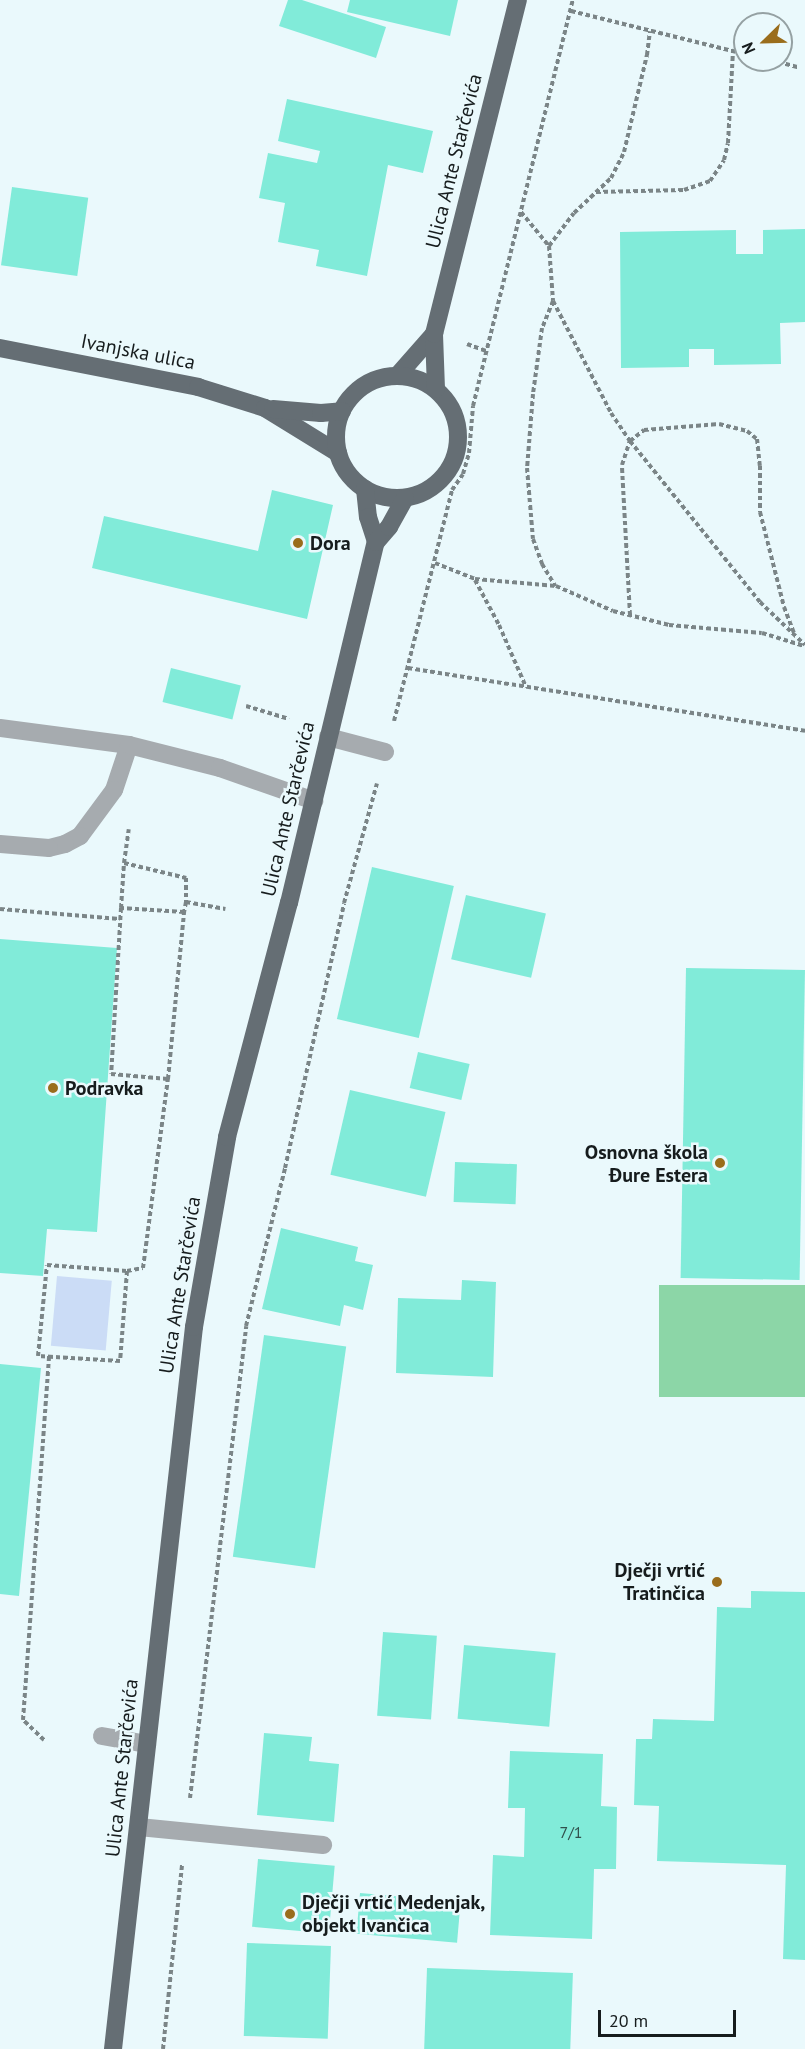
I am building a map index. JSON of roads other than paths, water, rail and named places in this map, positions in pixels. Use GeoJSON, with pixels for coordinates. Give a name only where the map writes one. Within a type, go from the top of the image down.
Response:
{"type":"FeatureCollection","features":[{"type":"Feature","properties":{"kind":"main road","name":"Ulica Ante Starčevića"},"geometry":{"type":"LineString","coordinates":[[434,333],[518,0]]}},
{"type":"Feature","properties":{"kind":"main road"},"geometry":{"type":"LineString","coordinates":[[398,375],[434,333]]}},
{"type":"Feature","properties":{"kind":"main road"},"geometry":{"type":"LineString","coordinates":[[434,333],[436,389]]}},
{"type":"Feature","properties":{"kind":"main road","name":"Ivanjska ulica"},"geometry":{"type":"LineString","coordinates":[[0,348],[198,387],[265,408]]}},
{"type":"Feature","properties":{"kind":"main road"},"geometry":{"type":"LineString","coordinates":[[398,375],[417,379],[436,389],[450,404],[457,423],[459,444],[454,464],[441,480],[425,493],[405,498],[387,498],[356,483],[345,469],[338,453],[335,435],[347,401],[359,388],[377,378],[398,375]]}},
{"type":"Feature","properties":{"kind":"main road"},"geometry":{"type":"LineString","coordinates":[[265,408],[321,413],[342,411]]}},
{"type":"Feature","properties":{"kind":"main road"},"geometry":{"type":"LineString","coordinates":[[265,408],[338,453]]}},
{"type":"Feature","properties":{"kind":"main road"},"geometry":{"type":"LineString","coordinates":[[365,489],[368,517],[376,542]]}},
{"type":"Feature","properties":{"kind":"main road"},"geometry":{"type":"LineString","coordinates":[[376,542],[389,527],[405,498]]}},
{"type":"Feature","properties":{"kind":"main road","name":"Ulica Ante Starčevića"},"geometry":{"type":"LineString","coordinates":[[113,2049],[194,1328],[225,1148],[314,801],[376,542]]}},
{"type":"Feature","properties":{"kind":"lane"},"geometry":{"type":"LineString","coordinates":[[0,728],[129,746],[220,768],[314,801]]}},
{"type":"Feature","properties":{"kind":"lane"},"geometry":{"type":"LineString","coordinates":[[328,737],[385,752]]}},
{"type":"Feature","properties":{"kind":"lane"},"geometry":{"type":"LineString","coordinates":[[0,844],[49,848],[65,844],[80,836],[114,790],[129,746]]}},
{"type":"Feature","properties":{"kind":"lane"},"geometry":{"type":"LineString","coordinates":[[102,1736],[147,1744]]}},
{"type":"Feature","properties":{"kind":"lane"},"geometry":{"type":"LineString","coordinates":[[139,1827],[323,1845]]}},
{"type":"Feature","properties":{"kind":"water"},"geometry":{"type":"Polygon","coordinates":[[[57,1276],[112,1281],[106,1351],[51,1346],[57,1276]]]}},
{"type":"Feature","properties":{"kind":"place","name":"Dora"},"geometry":{"type":"Point","coordinates":[298,543]}},
{"type":"Feature","properties":{"kind":"place","name":"Podravka"},"geometry":{"type":"Point","coordinates":[53,1088]}},
{"type":"Feature","properties":{"kind":"place","name":"Osnovna škola Đure Estera"},"geometry":{"type":"Point","coordinates":[720,1163]}},
{"type":"Feature","properties":{"kind":"place","name":"Dječji vrtić Tratinčica"},"geometry":{"type":"Point","coordinates":[717,1582]}},
{"type":"Feature","properties":{"kind":"place","name":"Dječji vrtić Medenjak, objekt Ivančica"},"geometry":{"type":"Point","coordinates":[290,1914]}}]}
